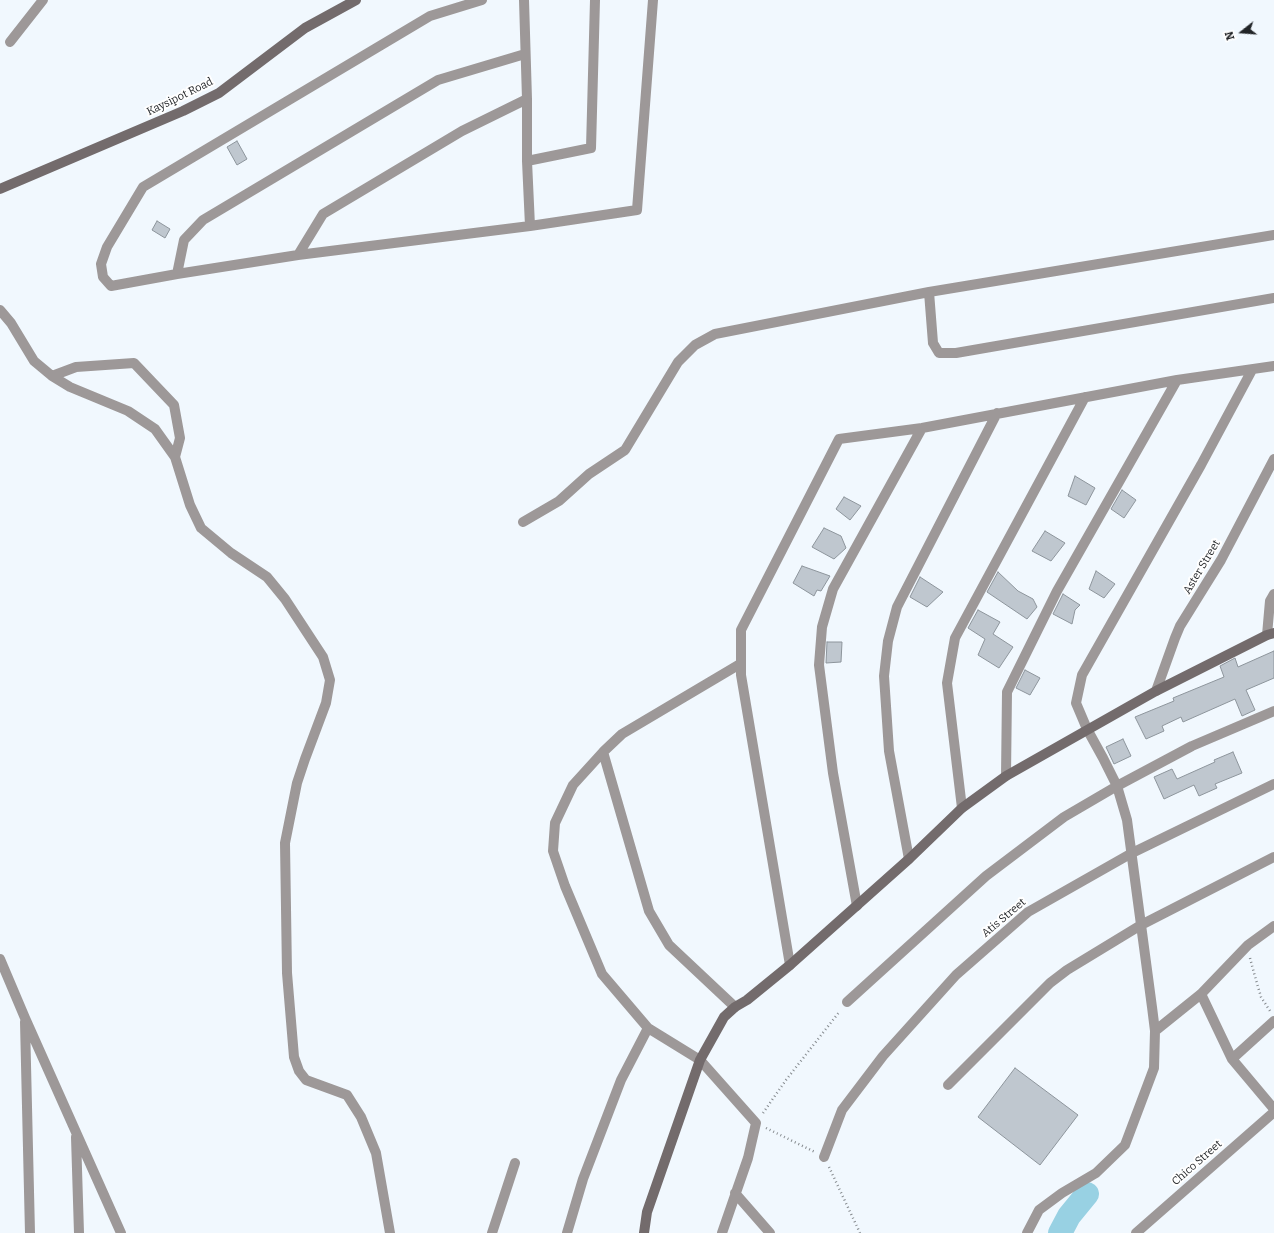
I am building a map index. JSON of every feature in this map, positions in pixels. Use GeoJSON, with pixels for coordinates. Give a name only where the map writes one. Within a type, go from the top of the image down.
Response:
{"type":"FeatureCollection","features":[{"type":"Feature","properties":{"kind":"street"},"geometry":{"type":"LineString","coordinates":[[10,42],[43,0]]}},
{"type":"Feature","properties":{"kind":"street","name":"Kaysipot Road"},"geometry":{"type":"LineString","coordinates":[[0,189],[183,111],[219,93],[305,28],[356,0]]}},
{"type":"Feature","properties":{"kind":"street"},"geometry":{"type":"LineString","coordinates":[[482,0],[430,16],[143,187],[107,247],[101,264],[103,277],[111,286],[298,255],[530,226],[637,210],[653,0]]}},
{"type":"Feature","properties":{"kind":"street"},"geometry":{"type":"LineString","coordinates":[[524,0],[527,161],[530,226]]}},
{"type":"Feature","properties":{"kind":"street"},"geometry":{"type":"LineString","coordinates":[[527,161],[591,148],[595,0]]}},
{"type":"Feature","properties":{"kind":"street"},"geometry":{"type":"LineString","coordinates":[[177,274],[184,240],[204,220],[438,80],[525,54]]}},
{"type":"Feature","properties":{"kind":"street"},"geometry":{"type":"LineString","coordinates":[[298,255],[323,214],[462,131],[527,99]]}},
{"type":"Feature","properties":{"kind":"street"},"geometry":{"type":"LineString","coordinates":[[523,522],[559,501],[589,474],[625,450],[678,362],[695,345],[715,334],[929,292],[1274,235]]}},
{"type":"Feature","properties":{"kind":"street"},"geometry":{"type":"LineString","coordinates":[[929,292],[933,343],[939,353],[956,353],[1274,298]]}},
{"type":"Feature","properties":{"kind":"street"},"geometry":{"type":"LineString","coordinates":[[0,310],[11,323],[34,361],[52,376],[70,387],[128,411],[155,429],[175,457],[190,505],[201,528],[231,553],[267,577],[285,599],[323,657],[330,680],[326,703],[297,783],[285,843],[287,973],[294,1057],[299,1071],[306,1080],[348,1095],[361,1117],[376,1153],[390,1233]]}},
{"type":"Feature","properties":{"kind":"street"},"geometry":{"type":"LineString","coordinates":[[52,376],[76,367],[134,363],[174,405],[180,438],[175,457]]}},
{"type":"Feature","properties":{"kind":"street"},"geometry":{"type":"LineString","coordinates":[[790,965],[740,664],[741,630],[839,439],[922,428],[1177,380],[1274,366]]}},
{"type":"Feature","properties":{"kind":"street"},"geometry":{"type":"LineString","coordinates":[[1027,1233],[1039,1210],[1062,1193],[1096,1173],[1125,1145],[1154,1068],[1155,1031],[1127,820],[1116,786],[1087,729],[1076,703],[1082,675],[1201,465],[1252,370]]}},
{"type":"Feature","properties":{"kind":"street"},"geometry":{"type":"LineString","coordinates":[[1006,776],[1007,692],[1057,591],[1177,380]]}},
{"type":"Feature","properties":{"kind":"street"},"geometry":{"type":"LineString","coordinates":[[962,808],[947,683],[955,638],[1085,397]]}},
{"type":"Feature","properties":{"kind":"street"},"geometry":{"type":"LineString","coordinates":[[909,859],[889,751],[884,676],[888,641],[897,607],[997,413]]}},
{"type":"Feature","properties":{"kind":"street"},"geometry":{"type":"LineString","coordinates":[[857,906],[833,774],[819,665],[822,627],[833,589],[922,428]]}},
{"type":"Feature","properties":{"kind":"street","name":"Aster Street"},"geometry":{"type":"LineString","coordinates":[[1156,691],[1180,626],[1221,560],[1274,459]]}},
{"type":"Feature","properties":{"kind":"street"},"geometry":{"type":"LineString","coordinates":[[644,1233],[647,1212],[700,1060],[724,1017],[790,965],[909,859],[962,808],[1006,776],[1156,691],[1270,634],[1270,601],[1274,594]]}},
{"type":"Feature","properties":{"kind":"street"},"geometry":{"type":"LineString","coordinates":[[722,1233],[748,1158],[756,1123],[700,1060],[648,1028],[602,974],[565,886],[553,851],[555,822],[573,785],[603,752],[622,734],[740,664]]}},
{"type":"Feature","properties":{"kind":"street"},"geometry":{"type":"LineString","coordinates":[[847,1002],[986,876],[1064,817],[1116,786],[1192,746],[1274,710]]}},
{"type":"Feature","properties":{"kind":"street"},"geometry":{"type":"LineString","coordinates":[[603,752],[649,910],[669,945],[735,1007]]}},
{"type":"Feature","properties":{"kind":"street","name":"Atis Street"},"geometry":{"type":"LineString","coordinates":[[824,1157],[842,1110],[883,1056],[956,974],[1028,912],[1132,853],[1274,784]]}},
{"type":"Feature","properties":{"kind":"street"},"geometry":{"type":"LineString","coordinates":[[948,1084],[1050,983],[1067,970],[1141,925],[1274,857]]}},
{"type":"Feature","properties":{"kind":"street"},"geometry":{"type":"LineString","coordinates":[[1155,1031],[1201,994],[1248,945],[1274,926]]}},
{"type":"Feature","properties":{"kind":"street"},"geometry":{"type":"LineString","coordinates":[[0,959],[122,1233]]}},
{"type":"Feature","properties":{"kind":"street"},"geometry":{"type":"LineString","coordinates":[[1201,994],[1232,1059],[1274,1110]]}},
{"type":"Feature","properties":{"kind":"street"},"geometry":{"type":"LineString","coordinates":[[1232,1059],[1272,1017]]}},
{"type":"Feature","properties":{"kind":"street"},"geometry":{"type":"LineString","coordinates":[[25,1018],[30,1233]]}},
{"type":"Feature","properties":{"kind":"street"},"geometry":{"type":"LineString","coordinates":[[567,1233],[583,1179],[621,1080],[648,1028]]}},
{"type":"Feature","properties":{"kind":"street","name":"Chico Street"},"geometry":{"type":"LineString","coordinates":[[1136,1233],[1274,1110]]}},
{"type":"Feature","properties":{"kind":"street"},"geometry":{"type":"LineString","coordinates":[[76,1131],[79,1233]]}},
{"type":"Feature","properties":{"kind":"street"},"geometry":{"type":"LineString","coordinates":[[492,1233],[515,1163]]}},
{"type":"Feature","properties":{"kind":"street"},"geometry":{"type":"LineString","coordinates":[[735,1193],[770,1233]]}},
{"type":"Feature","properties":{"kind":"path"},"geometry":{"type":"LineString","coordinates":[[1248,945],[1261,997],[1272,1017]]}},
{"type":"Feature","properties":{"kind":"path"},"geometry":{"type":"LineString","coordinates":[[847,1002],[786,1080],[756,1123],[824,1157],[860,1233]]}},
{"type":"Feature","properties":{"kind":"building"},"geometry":{"type":"Polygon","coordinates":[[[237,141],[247,159],[237,165],[227,147],[237,141]]]}},
{"type":"Feature","properties":{"kind":"building"},"geometry":{"type":"Polygon","coordinates":[[[157,221],[170,229],[165,238],[152,230],[157,221]]]}},
{"type":"Feature","properties":{"kind":"building"},"geometry":{"type":"Polygon","coordinates":[[[1075,476],[1095,488],[1086,505],[1068,496],[1075,476]]]}},
{"type":"Feature","properties":{"kind":"building"},"geometry":{"type":"Polygon","coordinates":[[[1122,490],[1136,500],[1124,518],[1111,509],[1122,490]]]}},
{"type":"Feature","properties":{"kind":"building"},"geometry":{"type":"Polygon","coordinates":[[[844,497],[861,506],[850,520],[836,509],[844,497]]]}},
{"type":"Feature","properties":{"kind":"building"},"geometry":{"type":"Polygon","coordinates":[[[824,528],[841,536],[846,548],[834,559],[812,547],[824,528]]]}},
{"type":"Feature","properties":{"kind":"building"},"geometry":{"type":"Polygon","coordinates":[[[1045,531],[1065,543],[1051,561],[1032,551],[1045,531]]]}},
{"type":"Feature","properties":{"kind":"building"},"geometry":{"type":"Polygon","coordinates":[[[802,566],[830,576],[821,591],[817,590],[814,596],[793,583],[802,566]]]}},
{"type":"Feature","properties":{"kind":"building"},"geometry":{"type":"Polygon","coordinates":[[[1096,571],[1115,584],[1104,598],[1089,589],[1096,571]]]}},
{"type":"Feature","properties":{"kind":"building"},"geometry":{"type":"Polygon","coordinates":[[[998,572],[1018,591],[1033,599],[1037,607],[1027,619],[987,592],[998,572]]]}},
{"type":"Feature","properties":{"kind":"building"},"geometry":{"type":"Polygon","coordinates":[[[920,577],[943,592],[927,607],[910,597],[920,577]]]}},
{"type":"Feature","properties":{"kind":"building"},"geometry":{"type":"Polygon","coordinates":[[[1063,594],[1080,605],[1075,610],[1072,624],[1053,614],[1063,594]]]}},
{"type":"Feature","properties":{"kind":"building"},"geometry":{"type":"Polygon","coordinates":[[[978,610],[1000,622],[993,634],[1013,647],[999,668],[978,655],[985,639],[968,628],[978,610]]]}},
{"type":"Feature","properties":{"kind":"building"},"geometry":{"type":"Polygon","coordinates":[[[827,642],[842,642],[841,662],[826,663],[827,642]]]}},
{"type":"Feature","properties":{"kind":"building"},"geometry":{"type":"Polygon","coordinates":[[[1274,651],[1274,678],[1246,690],[1255,710],[1242,716],[1235,699],[1183,722],[1181,717],[1162,726],[1164,731],[1146,739],[1135,717],[1174,701],[1173,698],[1224,677],[1220,666],[1235,658],[1238,667],[1274,651]]]}},
{"type":"Feature","properties":{"kind":"building"},"geometry":{"type":"Polygon","coordinates":[[[1025,670],[1040,678],[1030,695],[1016,688],[1025,670]]]}},
{"type":"Feature","properties":{"kind":"building"},"geometry":{"type":"Polygon","coordinates":[[[1123,739],[1131,756],[1114,764],[1106,747],[1123,739]]]}},
{"type":"Feature","properties":{"kind":"building"},"geometry":{"type":"Polygon","coordinates":[[[1233,752],[1242,773],[1215,784],[1217,788],[1199,796],[1194,785],[1164,799],[1154,777],[1172,769],[1177,779],[1233,752]]]}},
{"type":"Feature","properties":{"kind":"building"},"geometry":{"type":"Polygon","coordinates":[[[1015,1068],[1078,1115],[1040,1165],[978,1117],[1015,1068]]]}},
{"type":"Feature","properties":{"kind":"waterway"},"geometry":{"type":"LineString","coordinates":[[1060,1233],[1069,1216],[1087,1194]]}}]}
